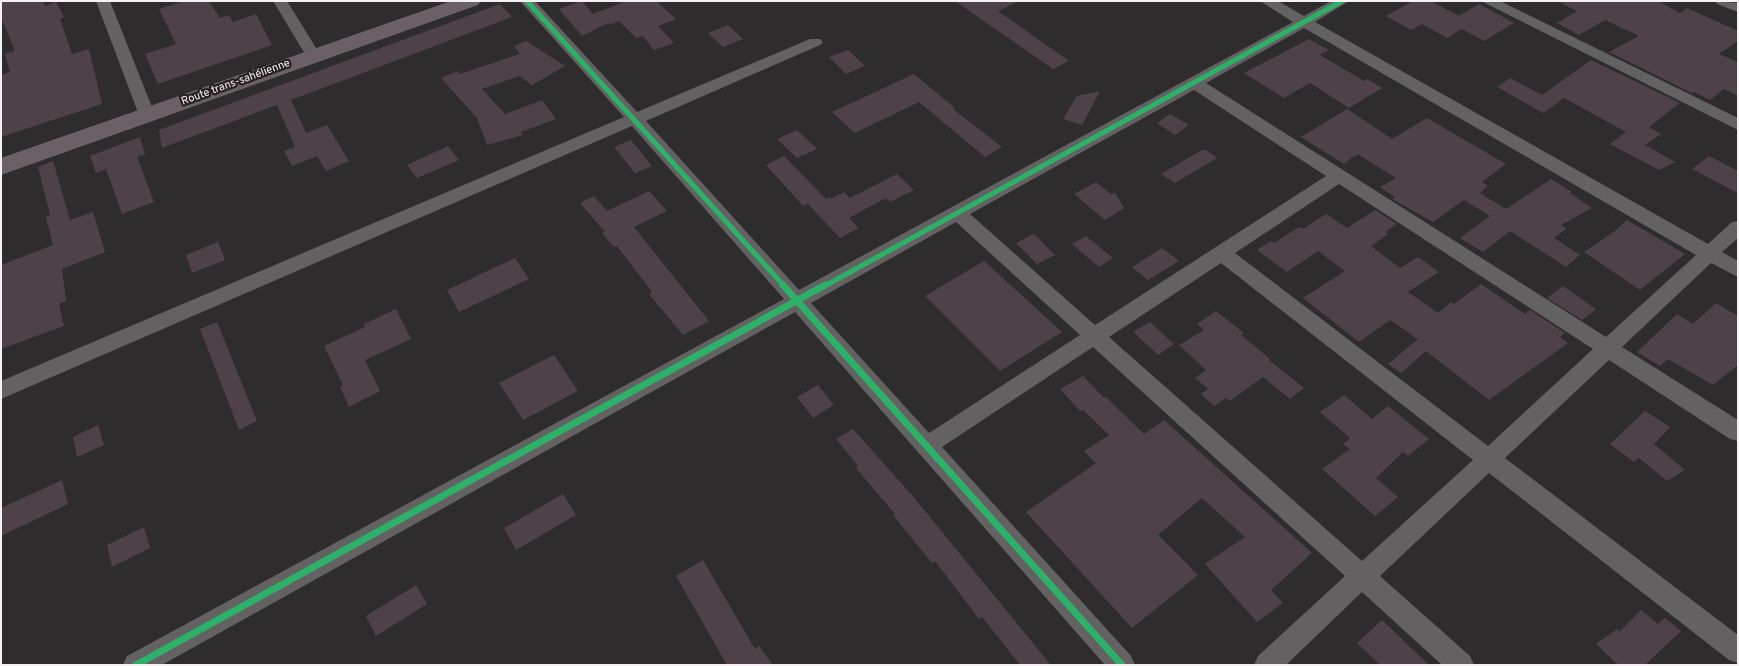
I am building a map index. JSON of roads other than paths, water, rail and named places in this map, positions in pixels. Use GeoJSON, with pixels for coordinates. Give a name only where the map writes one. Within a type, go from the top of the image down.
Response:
{"type":"FeatureCollection","features":[{"type":"Feature","properties":{"kind":"highway","name":"Route trans-sahélienne"},"geometry":{"type":"LineString","coordinates":[[1,167],[145,111],[311,52],[445,1]]}},
{"type":"Feature","properties":{"kind":"highway","name":"Route trans-sahélienne"},"geometry":{"type":"LineString","coordinates":[[311,52],[471,1]]}},
{"type":"Feature","properties":{"kind":"highway","name":"Route trans-sahélienne"},"geometry":{"type":"LineString","coordinates":[[1,157],[145,111]]}},
{"type":"Feature","properties":{"kind":"street"},"geometry":{"type":"LineString","coordinates":[[103,1],[145,111]]}},
{"type":"Feature","properties":{"kind":"street"},"geometry":{"type":"LineString","coordinates":[[280,1],[311,52]]}},
{"type":"Feature","properties":{"kind":"street"},"geometry":{"type":"LineString","coordinates":[[527,1],[635,119],[1122,665]]}},
{"type":"Feature","properties":{"kind":"street"},"geometry":{"type":"LineString","coordinates":[[1267,1],[1738,270]]}},
{"type":"Feature","properties":{"kind":"street"},"geometry":{"type":"LineString","coordinates":[[136,665],[1342,1]]}},
{"type":"Feature","properties":{"kind":"street"},"geometry":{"type":"LineString","coordinates":[[1488,1],[1738,125]]}},
{"type":"Feature","properties":{"kind":"street"},"geometry":{"type":"LineString","coordinates":[[1722,1],[1738,8]]}},
{"type":"Feature","properties":{"kind":"street"},"geometry":{"type":"LineString","coordinates":[[1,390],[816,42]]}},
{"type":"Feature","properties":{"kind":"street"},"geometry":{"type":"LineString","coordinates":[[1194,82],[1738,432]]}},
{"type":"Feature","properties":{"kind":"street"},"geometry":{"type":"LineString","coordinates":[[926,446],[1093,335],[1339,176]]}},
{"type":"Feature","properties":{"kind":"street"},"geometry":{"type":"LineString","coordinates":[[956,212],[1461,665]]}},
{"type":"Feature","properties":{"kind":"street"},"geometry":{"type":"LineString","coordinates":[[1267,665],[1738,228]]}},
{"type":"Feature","properties":{"kind":"street"},"geometry":{"type":"LineString","coordinates":[[1221,253],[1738,651]]}}]}
